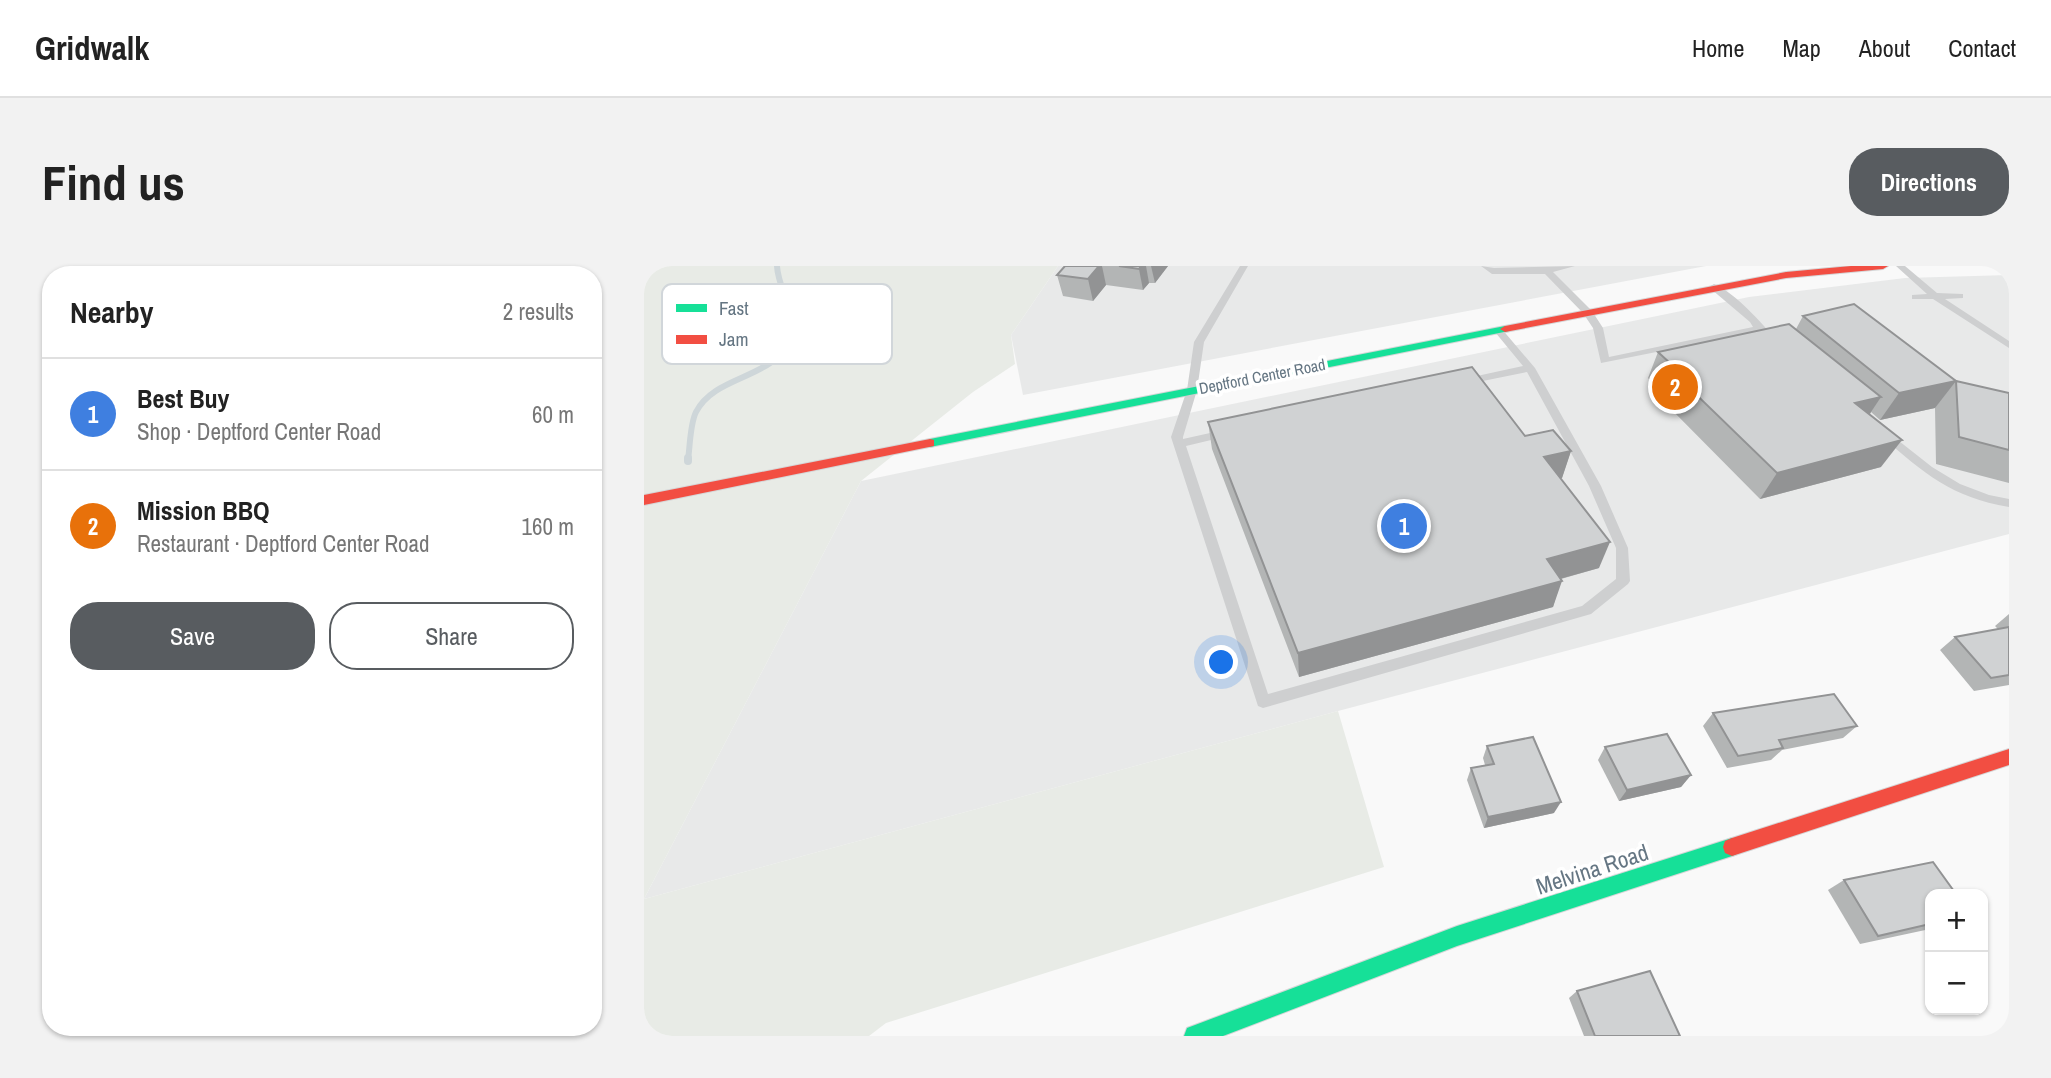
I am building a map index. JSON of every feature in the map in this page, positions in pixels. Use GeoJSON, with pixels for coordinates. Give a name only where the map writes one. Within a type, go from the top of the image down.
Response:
{"type":"FeatureCollection","features":[{"type":"Feature","properties":{"kind":"main road","name":"Deptford Center Road"},"geometry":{"type":"LineString","coordinates":[[644,500],[1714,287],[1834,268],[1883,266]]}},
{"type":"Feature","properties":{"kind":"main road","name":"Melvina Road"},"geometry":{"type":"LineString","coordinates":[[1195,1036],[1457,936],[2009,757]]}},
{"type":"Feature","properties":{"kind":"lane"},"geometry":{"type":"LineString","coordinates":[[1244,266],[1199,342],[1192,390],[1177,437],[1263,702],[1586,610],[1623,581],[1622,548],[1595,486],[1530,368],[1498,330]]}},
{"type":"Feature","properties":{"kind":"lane"},"geometry":{"type":"LineString","coordinates":[[1489,268],[1571,266]]}},
{"type":"Feature","properties":{"kind":"lane"},"geometry":{"type":"LineString","coordinates":[[1900,266],[1935,296],[2009,345]]}},
{"type":"Feature","properties":{"kind":"lane"},"geometry":{"type":"LineString","coordinates":[[1544,268],[1587,311],[1598,328],[1605,361],[1759,329]]}},
{"type":"Feature","properties":{"kind":"lane"},"geometry":{"type":"LineString","coordinates":[[1714,287],[1780,346]]}},
{"type":"Feature","properties":{"kind":"lane"},"geometry":{"type":"LineString","coordinates":[[1915,297],[1960,296]]}},
{"type":"Feature","properties":{"kind":"lane"},"geometry":{"type":"LineString","coordinates":[[1449,385],[1530,368]]}},
{"type":"Feature","properties":{"kind":"lane"},"geometry":{"type":"LineString","coordinates":[[1874,425],[1947,485],[1974,496],[2009,503]]}},
{"type":"Feature","properties":{"kind":"lane"},"geometry":{"type":"LineString","coordinates":[[1179,444],[1246,429]]}},
{"type":"Feature","properties":{"kind":"shaded area"},"geometry":{"type":"Polygon","coordinates":[[[644,266],[1058,266],[1011,335],[1015,364],[973,392],[861,481],[644,899],[644,266]]]}},
{"type":"Feature","properties":{"kind":"shaded area"},"geometry":{"type":"Polygon","coordinates":[[[1058,266],[1706,266],[1023,395],[1011,335],[1058,266]]]}},
{"type":"Feature","properties":{"kind":"shaded area"},"geometry":{"type":"Polygon","coordinates":[[[2009,275],[2009,534],[1338,711],[644,899],[861,481],[1749,297],[1905,278],[2009,275]]]}},
{"type":"Feature","properties":{"kind":"shaded area"},"geometry":{"type":"Polygon","coordinates":[[[1338,711],[1384,867],[886,1023],[869,1036],[644,1036],[644,899],[1338,711]]]}},
{"type":"Feature","properties":{"kind":"building"},"geometry":{"type":"Polygon","coordinates":[[[1065,266],[1099,266],[1088,279],[1057,275],[1065,266]]]}},
{"type":"Feature","properties":{"kind":"building"},"geometry":{"type":"Polygon","coordinates":[[[1119,266],[1141,266],[1139,269],[1119,266]]]}},
{"type":"Feature","properties":{"kind":"building"},"geometry":{"type":"Polygon","coordinates":[[[1854,304],[1956,381],[1899,393],[1803,316],[1854,304]]]}},
{"type":"Feature","properties":{"kind":"building"},"geometry":{"type":"Polygon","coordinates":[[[1789,324],[1881,397],[1855,403],[1902,440],[1777,473],[1678,377],[1684,376],[1658,352],[1789,324]]]}},
{"type":"Feature","properties":{"kind":"building"},"geometry":{"type":"Polygon","coordinates":[[[1472,367],[1525,436],[1553,430],[1571,451],[1544,457],[1610,542],[1547,559],[1562,581],[1298,653],[1208,422],[1472,367]]]}},
{"type":"Feature","properties":{"kind":"building"},"geometry":{"type":"Polygon","coordinates":[[[1956,381],[2009,393],[2009,450],[1959,437],[1956,381]]]}},
{"type":"Feature","properties":{"kind":"building"},"geometry":{"type":"Polygon","coordinates":[[[2009,627],[2009,675],[1991,678],[1955,637],[2009,627]]]}},
{"type":"Feature","properties":{"kind":"building"},"geometry":{"type":"Polygon","coordinates":[[[1834,694],[1857,726],[1779,740],[1783,748],[1738,756],[1713,713],[1834,694]]]}},
{"type":"Feature","properties":{"kind":"building"},"geometry":{"type":"Polygon","coordinates":[[[1667,734],[1691,775],[1627,790],[1605,747],[1667,734]]]}},
{"type":"Feature","properties":{"kind":"building"},"geometry":{"type":"Polygon","coordinates":[[[1533,737],[1561,802],[1488,817],[1471,768],[1494,764],[1487,746],[1533,737]]]}},
{"type":"Feature","properties":{"kind":"building"},"geometry":{"type":"Polygon","coordinates":[[[1933,862],[1952,889],[1925,889],[1925,925],[1878,936],[1844,880],[1933,862]]]}},
{"type":"Feature","properties":{"kind":"building"},"geometry":{"type":"Polygon","coordinates":[[[1650,971],[1680,1036],[1595,1036],[1577,991],[1650,971]]]}},
{"type":"Feature","properties":{"kind":"waterway"},"geometry":{"type":"LineString","coordinates":[[777,266],[780,284]]}},
{"type":"Feature","properties":{"kind":"waterway"},"geometry":{"type":"LineString","coordinates":[[688,460],[694,417],[705,399],[731,382],[768,364]]}},
{"type":"Feature","properties":{"kind":"traffic: fast"},"geometry":{"type":"LineString","coordinates":[[930,443],[1505,329]]}},
{"type":"Feature","properties":{"kind":"traffic: fast"},"geometry":{"type":"LineString","coordinates":[[1195,1036],[1457,936],[1732,847]]}},
{"type":"Feature","properties":{"kind":"traffic: jam"},"geometry":{"type":"LineString","coordinates":[[1505,329],[1786,275],[1883,266]]}},
{"type":"Feature","properties":{"kind":"traffic: jam"},"geometry":{"type":"LineString","coordinates":[[644,500],[930,443]]}},
{"type":"Feature","properties":{"kind":"traffic: jam"},"geometry":{"type":"LineString","coordinates":[[1732,847],[2009,757]]}},
{"type":"Feature","properties":{"kind":"place","name":"Mission BBQ"},"geometry":{"type":"Point","coordinates":[1675,387]}},
{"type":"Feature","properties":{"kind":"place","name":"Best Buy"},"geometry":{"type":"Point","coordinates":[1404,526]}}]}
